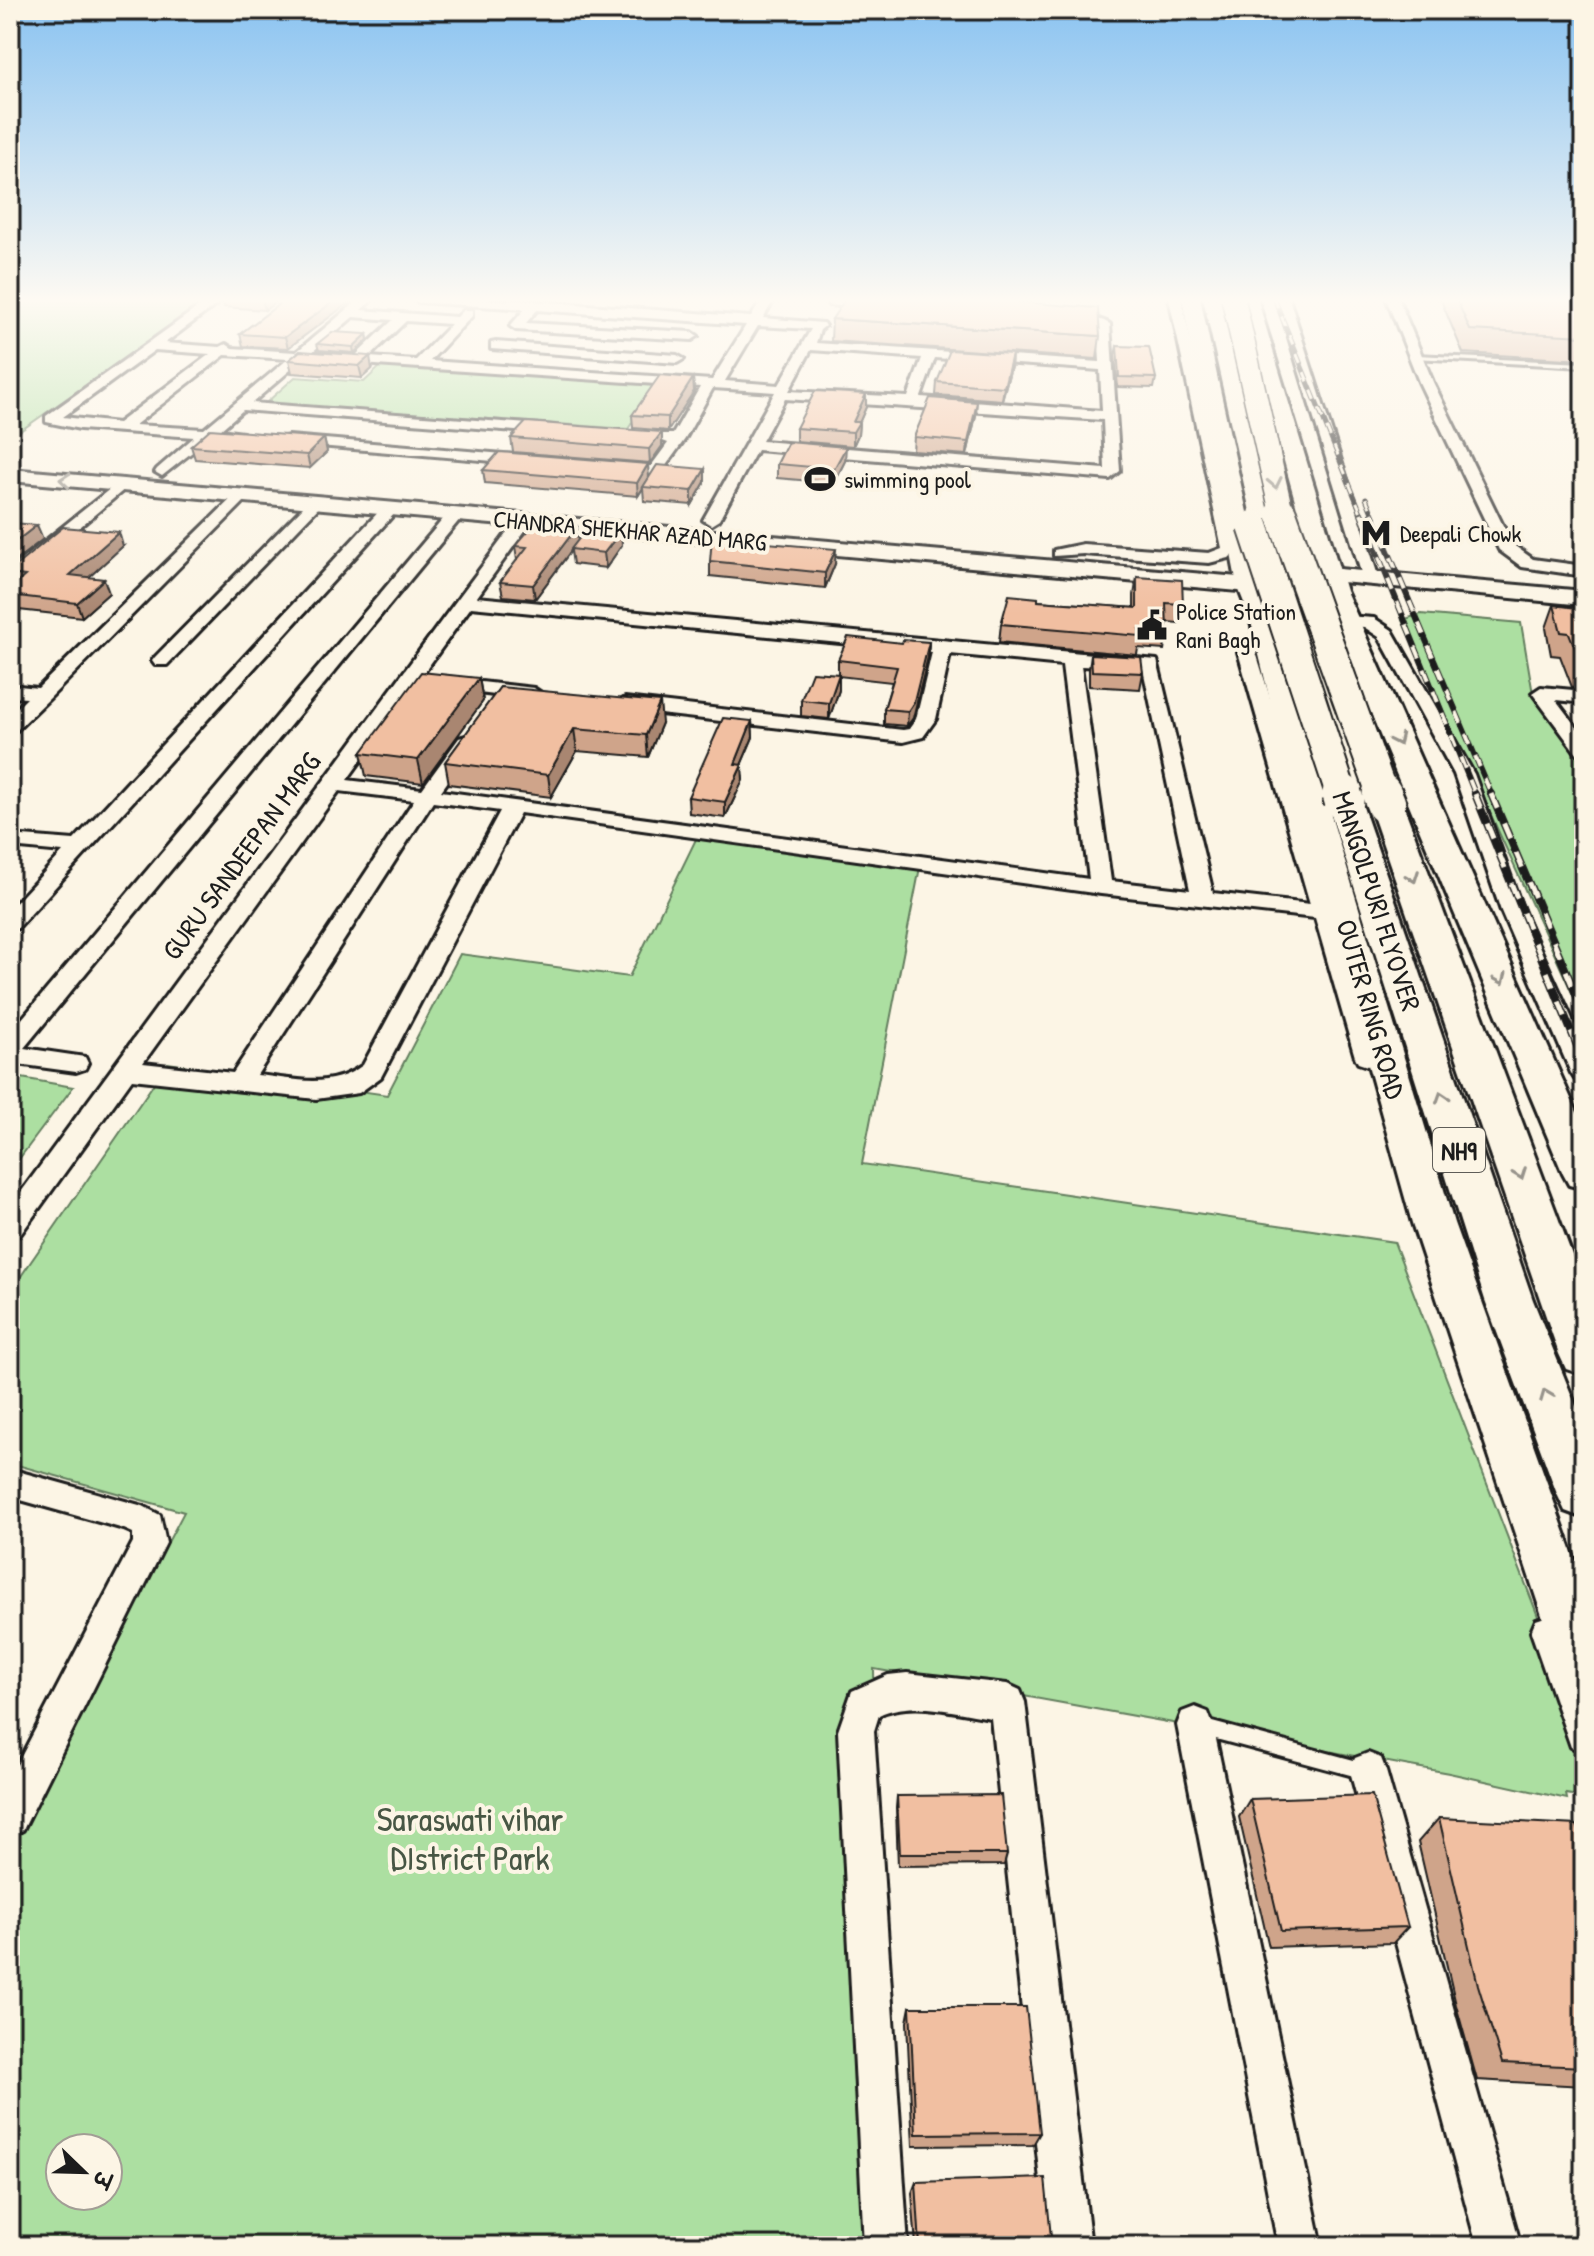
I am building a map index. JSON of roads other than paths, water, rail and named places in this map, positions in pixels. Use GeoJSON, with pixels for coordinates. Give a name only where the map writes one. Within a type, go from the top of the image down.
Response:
{"type":"FeatureCollection","features":[{"type":"Feature","properties":{"kind":"highway","name":"MANGOLPURI FLYOVER"},"geometry":{"type":"LineString","coordinates":[[1228,403],[1254,528],[1509,1300],[1584,1494]]}},
{"type":"Feature","properties":{"kind":"highway","name":"MANGOLPURI FLYOVER"},"geometry":{"type":"LineString","coordinates":[[1257,403],[1285,530],[1584,1354]]}},
{"type":"Feature","properties":{"kind":"main road","name":"OUTER RING ROAD"},"geometry":{"type":"LineString","coordinates":[[1212,403],[1249,577],[1433,1223],[1584,1661]]}},
{"type":"Feature","properties":{"kind":"main road"},"geometry":{"type":"LineString","coordinates":[[1278,403],[1336,596],[1374,691],[1429,811],[1584,1174]]}},
{"type":"Feature","properties":{"kind":"main road"},"geometry":{"type":"LineString","coordinates":[[1214,415],[1282,418]]}},
{"type":"Feature","properties":{"kind":"main road"},"geometry":{"type":"LineString","coordinates":[[1281,688],[1297,697],[1338,704],[1361,700],[1374,691]]}},
{"type":"Feature","properties":{"kind":"street"},"geometry":{"type":"LineString","coordinates":[[73,403],[51,419],[59,423],[548,461]]}},
{"type":"Feature","properties":{"kind":"street"},"geometry":{"type":"LineString","coordinates":[[121,428],[153,403]]}},
{"type":"Feature","properties":{"kind":"street"},"geometry":{"type":"LineString","coordinates":[[10,577],[135,480],[162,472],[243,403]]}},
{"type":"Feature","properties":{"kind":"street"},"geometry":{"type":"LineString","coordinates":[[594,466],[661,472],[701,403]]}},
{"type":"Feature","properties":{"kind":"street"},"geometry":{"type":"LineString","coordinates":[[711,520],[728,476],[753,445],[776,403]]}},
{"type":"Feature","properties":{"kind":"street"},"geometry":{"type":"LineString","coordinates":[[943,403],[1110,416]]}},
{"type":"Feature","properties":{"kind":"street"},"geometry":{"type":"LineString","coordinates":[[753,445],[1110,474],[1113,471],[1109,403]]}},
{"type":"Feature","properties":{"kind":"street"},"geometry":{"type":"LineString","coordinates":[[1060,553],[1083,549],[1209,558],[1223,555],[1230,549],[1198,403]]}},
{"type":"Feature","properties":{"kind":"street"},"geometry":{"type":"LineString","coordinates":[[1317,403],[1371,579]]}},
{"type":"Feature","properties":{"kind":"street"},"geometry":{"type":"LineString","coordinates":[[1438,403],[1505,547],[1528,563],[1584,571]]}},
{"type":"Feature","properties":{"kind":"street"},"geometry":{"type":"LineString","coordinates":[[240,406],[568,431]]}},
{"type":"Feature","properties":{"kind":"street"},"geometry":{"type":"LineString","coordinates":[[646,436],[678,439]]}},
{"type":"Feature","properties":{"kind":"street","name":"CHANDRA SHEKHAR AZAD MARG"},"geometry":{"type":"LineString","coordinates":[[10,458],[242,496],[1249,577]]}},
{"type":"Feature","properties":{"kind":"street","name":"CHANDRA SHEKHAR AZAD MARG"},"geometry":{"type":"LineString","coordinates":[[162,472],[1060,553],[1092,564]]}},
{"type":"Feature","properties":{"kind":"street","name":"CHANDRA SHEKHAR AZAD MARG"},"geometry":{"type":"LineString","coordinates":[[10,475],[135,480]]}},
{"type":"Feature","properties":{"kind":"street"},"geometry":{"type":"LineString","coordinates":[[10,726],[242,496]]}},
{"type":"Feature","properties":{"kind":"street"},"geometry":{"type":"LineString","coordinates":[[161,661],[316,502]]}},
{"type":"Feature","properties":{"kind":"street"},"geometry":{"type":"LineString","coordinates":[[10,923],[390,509]]}},
{"type":"Feature","properties":{"kind":"street"},"geometry":{"type":"LineString","coordinates":[[10,1049],[455,515]]}},
{"type":"Feature","properties":{"kind":"street","name":"GURU SANDEEPAN MARG"},"geometry":{"type":"LineString","coordinates":[[10,1228],[524,521]]}},
{"type":"Feature","properties":{"kind":"street"},"geometry":{"type":"LineString","coordinates":[[10,549],[39,552]]}},
{"type":"Feature","properties":{"kind":"street"},"geometry":{"type":"LineString","coordinates":[[1336,596],[1371,579],[1584,598]]}},
{"type":"Feature","properties":{"kind":"street"},"geometry":{"type":"LineString","coordinates":[[1336,596],[1584,616]]}},
{"type":"Feature","properties":{"kind":"street"},"geometry":{"type":"LineString","coordinates":[[1336,596],[1386,634],[1464,774],[1512,911],[1584,1073]]}},
{"type":"Feature","properties":{"kind":"street"},"geometry":{"type":"LineString","coordinates":[[465,601],[1071,660],[1151,664],[1203,898]]}},
{"type":"Feature","properties":{"kind":"street"},"geometry":{"type":"LineString","coordinates":[[1265,630],[1247,652],[1322,912],[1558,1663],[1584,1734]]}},
{"type":"Feature","properties":{"kind":"street"},"geometry":{"type":"LineString","coordinates":[[611,702],[903,736],[916,733],[926,719],[942,647]]}},
{"type":"Feature","properties":{"kind":"street"},"geometry":{"type":"LineString","coordinates":[[1071,660],[1101,887]]}},
{"type":"Feature","properties":{"kind":"street"},"geometry":{"type":"LineString","coordinates":[[408,680],[550,695]]}},
{"type":"Feature","properties":{"kind":"street"},"geometry":{"type":"LineString","coordinates":[[240,1082],[426,797],[504,690]]}},
{"type":"Feature","properties":{"kind":"street"},"geometry":{"type":"LineString","coordinates":[[10,691],[43,694]]}},
{"type":"Feature","properties":{"kind":"street"},"geometry":{"type":"LineString","coordinates":[[1584,697],[1541,693],[1584,750]]}},
{"type":"Feature","properties":{"kind":"street"},"geometry":{"type":"LineString","coordinates":[[332,784],[1101,887],[1322,912]]}},
{"type":"Feature","properties":{"kind":"street"},"geometry":{"type":"LineString","coordinates":[[125,1070],[316,1090],[350,1087],[372,1071],[513,806]]}},
{"type":"Feature","properties":{"kind":"street"},"geometry":{"type":"LineString","coordinates":[[10,841],[79,847]]}},
{"type":"Feature","properties":{"kind":"street"},"geometry":{"type":"LineString","coordinates":[[10,1055],[76,1063]]}},
{"type":"Feature","properties":{"kind":"street"},"geometry":{"type":"LineString","coordinates":[[10,1483],[132,1516],[148,1525],[150,1543],[10,1817]]}},
{"type":"Feature","properties":{"kind":"street"},"geometry":{"type":"LineString","coordinates":[[886,2246],[856,1731],[865,1703],[888,1692],[907,1690],[1007,1702],[1069,2246]]}},
{"type":"Feature","properties":{"kind":"street"},"geometry":{"type":"LineString","coordinates":[[1195,1725],[1300,2246]]}},
{"type":"Feature","properties":{"kind":"street"},"geometry":{"type":"LineString","coordinates":[[1368,1771],[1499,2246]]}},
{"type":"Feature","properties":{"kind":"lane"},"geometry":{"type":"LineString","coordinates":[[1195,1725],[1368,1771]]}},
{"type":"Feature","properties":{"kind":"railway"},"geometry":{"type":"LineString","coordinates":[[1317,403],[1362,515]]}},
{"type":"Feature","properties":{"kind":"railway"},"geometry":{"type":"LineString","coordinates":[[1366,498],[1373,515]]}},
{"type":"Feature","properties":{"kind":"railway"},"geometry":{"type":"LineString","coordinates":[[1361,513],[1476,796]]}},
{"type":"Feature","properties":{"kind":"railway"},"geometry":{"type":"LineString","coordinates":[[1372,513],[1492,796]]}},
{"type":"Feature","properties":{"kind":"railway"},"geometry":{"type":"LineString","coordinates":[[1475,794],[1584,1063]]}},
{"type":"Feature","properties":{"kind":"railway"},"geometry":{"type":"LineString","coordinates":[[1491,794],[1584,1013]]}},
{"type":"Feature","properties":{"kind":"place","name":"swimming pool"},"geometry":{"type":"Point","coordinates":[820,479]}},
{"type":"Feature","properties":{"kind":"place","name":"Deepali Chowk"},"geometry":{"type":"Point","coordinates":[1376,533]}},
{"type":"Feature","properties":{"kind":"place","name":"Police Station Rani Bagh"},"geometry":{"type":"Point","coordinates":[1152,625]}},
{"type":"Feature","properties":{"kind":"park label","name":"Saraswati vihar DIstrict Park"},"geometry":{"type":"Point","coordinates":[470,1838]}}]}
